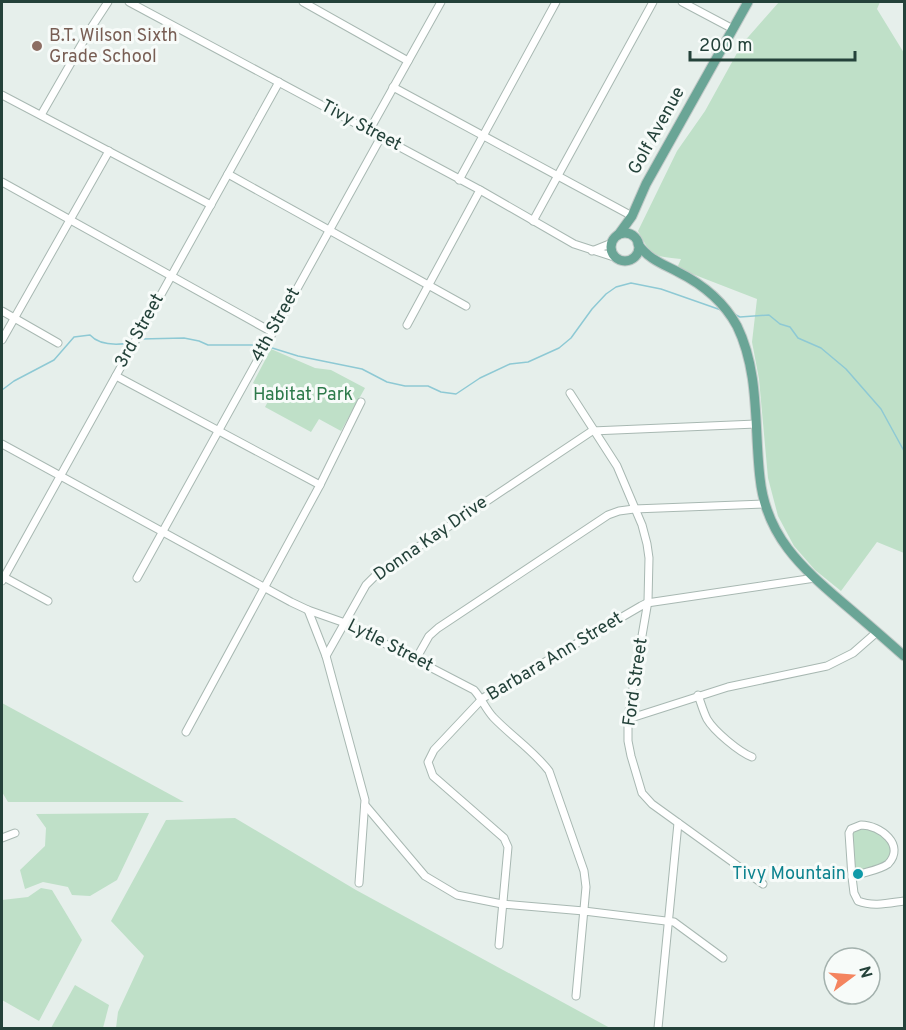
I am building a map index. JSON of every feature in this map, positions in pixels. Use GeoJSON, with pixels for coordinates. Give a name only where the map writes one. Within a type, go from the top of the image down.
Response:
{"type":"FeatureCollection","features":[{"type":"Feature","properties":{"kind":"main road","name":"Golf Avenue"},"geometry":{"type":"LineString","coordinates":[[619,234],[632,216],[646,184],[748,2]]}},
{"type":"Feature","properties":{"kind":"main road","name":"Golf Avenue"},"geometry":{"type":"LineString","coordinates":[[632,216],[636,240]]}},
{"type":"Feature","properties":{"kind":"main road"},"geometry":{"type":"LineString","coordinates":[[657,262],[617,258],[612,251],[612,243],[619,234],[627,233],[636,240],[642,251],[657,262],[688,277],[712,294],[732,318],[750,360],[760,477],[765,504],[776,531],[801,566],[902,652]]}},
{"type":"Feature","properties":{"kind":"main road"},"geometry":{"type":"LineString","coordinates":[[630,259],[637,252],[636,240]]}},
{"type":"Feature","properties":{"kind":"street"},"geometry":{"type":"LineString","coordinates":[[41,115],[108,2]]}},
{"type":"Feature","properties":{"kind":"street","name":"Tivy Street"},"geometry":{"type":"LineString","coordinates":[[129,2],[480,190],[574,244],[617,258]]}},
{"type":"Feature","properties":{"kind":"street"},"geometry":{"type":"LineString","coordinates":[[303,2],[408,61]]}},
{"type":"Feature","properties":{"kind":"street"},"geometry":{"type":"LineString","coordinates":[[369,130],[441,2]]}},
{"type":"Feature","properties":{"kind":"street"},"geometry":{"type":"LineString","coordinates":[[459,180],[556,2]]}},
{"type":"Feature","properties":{"kind":"street"},"geometry":{"type":"LineString","coordinates":[[533,221],[653,2]]}},
{"type":"Feature","properties":{"kind":"street"},"geometry":{"type":"LineString","coordinates":[[682,2],[733,29]]}},
{"type":"Feature","properties":{"kind":"street","name":"3rd Street"},"geometry":{"type":"LineString","coordinates":[[2,578],[279,82]]}},
{"type":"Feature","properties":{"kind":"street"},"geometry":{"type":"LineString","coordinates":[[393,87],[632,216]]}},
{"type":"Feature","properties":{"kind":"street"},"geometry":{"type":"LineString","coordinates":[[2,95],[211,206]]}},
{"type":"Feature","properties":{"kind":"street","name":"4th Street"},"geometry":{"type":"LineString","coordinates":[[137,578],[381,137]]}},
{"type":"Feature","properties":{"kind":"street"},"geometry":{"type":"LineString","coordinates":[[2,340],[109,151]]}},
{"type":"Feature","properties":{"kind":"street"},"geometry":{"type":"LineString","coordinates":[[228,174],[466,306]]}},
{"type":"Feature","properties":{"kind":"street"},"geometry":{"type":"LineString","coordinates":[[2,182],[272,332]]}},
{"type":"Feature","properties":{"kind":"street"},"geometry":{"type":"LineString","coordinates":[[407,325],[480,190]]}},
{"type":"Feature","properties":{"kind":"street"},"geometry":{"type":"LineString","coordinates":[[592,251],[612,243]]}},
{"type":"Feature","properties":{"kind":"street"},"geometry":{"type":"LineString","coordinates":[[2,311],[58,343]]}},
{"type":"Feature","properties":{"kind":"street"},"geometry":{"type":"LineString","coordinates":[[116,376],[320,485]]}},
{"type":"Feature","properties":{"kind":"street","name":"Ford Street"},"geometry":{"type":"LineString","coordinates":[[570,393],[616,466],[644,530],[648,551],[647,603],[628,719],[631,756],[642,793],[646,799],[763,884]]}},
{"type":"Feature","properties":{"kind":"street"},"geometry":{"type":"LineString","coordinates":[[186,732],[320,485],[361,402]]}},
{"type":"Feature","properties":{"kind":"street","name":"Donna Kay Drive"},"geometry":{"type":"LineString","coordinates":[[326,657],[366,585],[376,575],[594,430],[756,424]]}},
{"type":"Feature","properties":{"kind":"street","name":"Lytle Street"},"geometry":{"type":"LineString","coordinates":[[2,444],[308,610],[345,622],[474,690],[494,718],[549,771],[584,872],[585,911],[576,996]]}},
{"type":"Feature","properties":{"kind":"street"},"geometry":{"type":"LineString","coordinates":[[416,659],[429,636],[438,628],[608,515],[634,509],[765,504]]}},
{"type":"Feature","properties":{"kind":"street"},"geometry":{"type":"LineString","coordinates":[[2,578],[48,601]]}},
{"type":"Feature","properties":{"kind":"street","name":"Barbara Ann Street"},"geometry":{"type":"LineString","coordinates":[[499,945],[508,848],[504,838],[433,776],[428,762],[434,750],[481,700],[647,603],[815,578]]}},
{"type":"Feature","properties":{"kind":"street"},"geometry":{"type":"LineString","coordinates":[[308,610],[326,657],[365,800],[359,883]]}},
{"type":"Feature","properties":{"kind":"street"},"geometry":{"type":"LineString","coordinates":[[628,719],[728,687],[827,666],[853,653],[877,632]]}},
{"type":"Feature","properties":{"kind":"street"},"geometry":{"type":"LineString","coordinates":[[698,695],[711,725],[742,752],[752,757]]}},
{"type":"Feature","properties":{"kind":"street"},"geometry":{"type":"LineString","coordinates":[[364,805],[425,876],[457,895],[502,904],[668,921],[681,926],[723,957]]}},
{"type":"Feature","properties":{"kind":"street"},"geometry":{"type":"LineString","coordinates":[[658,1029],[678,823]]}},
{"type":"Feature","properties":{"kind":"street"},"geometry":{"type":"LineString","coordinates":[[852,877],[882,867],[893,859],[896,854],[896,844],[890,834],[883,830],[867,825],[851,828],[848,843],[852,877],[854,893],[858,901],[866,904],[904,901]]}},
{"type":"Feature","properties":{"kind":"street"},"geometry":{"type":"LineString","coordinates":[[2,838],[15,834]]}},
{"type":"Feature","properties":{"kind":"green space"},"geometry":{"type":"Polygon","coordinates":[[[779,2],[880,2],[877,9],[904,53],[904,553],[877,542],[841,591],[815,570],[794,546],[778,516],[768,478],[759,379],[752,342],[757,299],[677,268],[681,259],[654,254],[638,231],[677,151],[705,111],[742,44],[779,2]]]}},
{"type":"Feature","properties":{"kind":"green space","name":"Habitat Park"},"geometry":{"type":"Polygon","coordinates":[[[271,349],[315,368],[331,370],[365,388],[341,431],[319,419],[311,432],[265,407],[272,394],[253,383],[271,349]]]}},
{"type":"Feature","properties":{"kind":"green space"},"geometry":{"type":"Polygon","coordinates":[[[2,703],[184,802],[8,802],[2,792],[2,703]]]}},
{"type":"Feature","properties":{"kind":"green space"},"geometry":{"type":"Polygon","coordinates":[[[149,813],[117,880],[90,896],[72,895],[68,887],[43,882],[25,889],[20,870],[45,846],[46,828],[36,814],[149,813]]]}},
{"type":"Feature","properties":{"kind":"green space"},"geometry":{"type":"Polygon","coordinates":[[[235,818],[356,890],[610,1028],[116,1028],[118,1012],[144,956],[111,921],[166,820],[235,818]]]}},
{"type":"Feature","properties":{"kind":"green space"},"geometry":{"type":"Polygon","coordinates":[[[861,827],[872,829],[880,834],[893,850],[884,863],[854,874],[852,833],[861,827]]]}},
{"type":"Feature","properties":{"kind":"green space"},"geometry":{"type":"Polygon","coordinates":[[[41,888],[52,890],[82,940],[39,1021],[2,1000],[2,900],[28,897],[41,888]]]}},
{"type":"Feature","properties":{"kind":"green space"},"geometry":{"type":"Polygon","coordinates":[[[75,985],[109,1005],[103,1028],[51,1028],[75,985]]]}},
{"type":"Feature","properties":{"kind":"waterway"},"geometry":{"type":"LineString","coordinates":[[269,347],[298,356],[362,369],[387,382],[405,386],[428,386],[441,392],[456,394],[480,378],[510,364],[528,362],[559,348],[571,338],[606,294],[616,287],[631,283],[661,289],[721,310]]}},
{"type":"Feature","properties":{"kind":"waterway"},"geometry":{"type":"LineString","coordinates":[[734,314],[740,317],[769,315],[780,324],[790,327],[798,338],[821,348],[846,369],[881,409],[904,451]]}},
{"type":"Feature","properties":{"kind":"waterway"},"geometry":{"type":"LineString","coordinates":[[2,390],[54,360],[74,337],[90,335],[103,342],[130,343]]}},
{"type":"Feature","properties":{"kind":"waterway"},"geometry":{"type":"LineString","coordinates":[[141,339],[184,338],[208,345],[260,345]]}},
{"type":"Feature","properties":{"kind":"place","name":"B.T. Wilson Sixth Grade School"},"geometry":{"type":"Point","coordinates":[37,46]}},
{"type":"Feature","properties":{"kind":"place","name":"Tivy Mountain"},"geometry":{"type":"Point","coordinates":[858,874]}}]}
